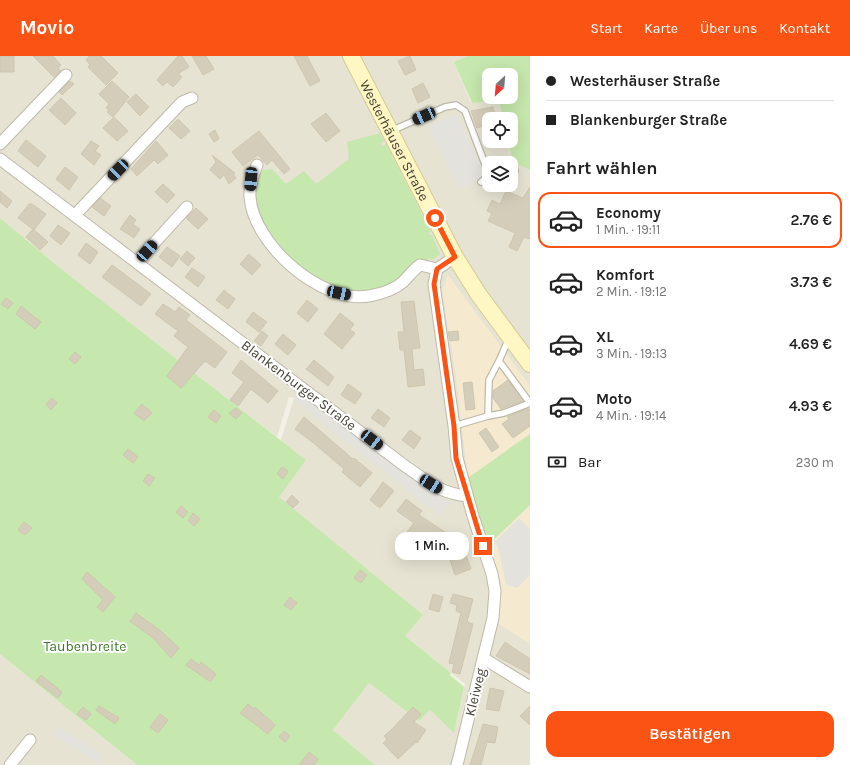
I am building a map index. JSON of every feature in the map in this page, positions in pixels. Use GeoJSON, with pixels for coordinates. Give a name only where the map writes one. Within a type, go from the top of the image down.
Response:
{"type":"FeatureCollection","features":[{"type":"Feature","properties":{"kind":"main road","name":"Westerhäuser Straße"},"geometry":{"type":"LineString","coordinates":[[351,56],[455,257],[479,295],[530,364]]}},
{"type":"Feature","properties":{"kind":"street"},"geometry":{"type":"LineString","coordinates":[[0,144],[66,76]]}},
{"type":"Feature","properties":{"kind":"street"},"geometry":{"type":"LineString","coordinates":[[75,215],[182,102],[192,98]]}},
{"type":"Feature","properties":{"kind":"street","name":"Blankenburger Straße"},"geometry":{"type":"LineString","coordinates":[[0,159],[431,484],[451,494],[467,496]]}},
{"type":"Feature","properties":{"kind":"street"},"geometry":{"type":"LineString","coordinates":[[257,165],[251,179],[250,198],[260,230],[279,256],[315,282],[339,293],[368,296],[385,292],[402,283],[412,270],[420,265],[437,269]]}},
{"type":"Feature","properties":{"kind":"street"},"geometry":{"type":"LineString","coordinates":[[137,262],[188,207]]}},
{"type":"Feature","properties":{"kind":"street"},"geometry":{"type":"LineString","coordinates":[[455,257],[437,269],[434,284],[454,426],[456,458],[467,496]]}},
{"type":"Feature","properties":{"kind":"street","name":"Kleiweg"},"geometry":{"type":"LineString","coordinates":[[457,765],[493,618],[495,590],[492,574],[467,496]]}},
{"type":"Feature","properties":{"kind":"street"},"geometry":{"type":"LineString","coordinates":[[483,658],[530,687]]}},
{"type":"Feature","properties":{"kind":"street"},"geometry":{"type":"LineString","coordinates":[[10,765],[30,740]]}},
{"type":"Feature","properties":{"kind":"lane"},"geometry":{"type":"LineString","coordinates":[[390,131],[445,107],[456,105],[465,111],[482,156]]}},
{"type":"Feature","properties":{"kind":"lane"},"geometry":{"type":"LineString","coordinates":[[488,416],[489,380],[506,345],[511,339]]}},
{"type":"Feature","properties":{"kind":"lane"},"geometry":{"type":"LineString","coordinates":[[454,426],[504,413],[530,403],[499,361]]}},
{"type":"Feature","properties":{"kind":"shaded area"},"geometry":{"type":"Polygon","coordinates":[[[0,56],[468,56],[454,62],[471,103],[500,104],[501,112],[482,112],[482,148],[510,148],[512,156],[482,156],[482,192],[518,192],[518,164],[530,170],[530,765],[375,765],[333,730],[369,683],[419,721],[430,710],[454,732],[465,684],[405,636],[422,615],[278,497],[306,460],[281,440],[294,398],[289,397],[277,437],[55,264],[0,218],[0,56]]]}},
{"type":"Feature","properties":{"kind":"shaded area"},"geometry":{"type":"Polygon","coordinates":[[[456,114],[482,167],[482,179],[459,188],[428,126],[456,114]]]}},
{"type":"Feature","properties":{"kind":"shaded area"},"geometry":{"type":"Polygon","coordinates":[[[448,275],[530,386],[530,434],[468,478],[455,369],[442,290],[448,275]]]}},
{"type":"Feature","properties":{"kind":"shaded area"},"geometry":{"type":"Polygon","coordinates":[[[298,392],[408,475],[450,502],[439,515],[295,401],[298,392]]]}},
{"type":"Feature","properties":{"kind":"shaded area"},"geometry":{"type":"Polygon","coordinates":[[[530,505],[530,644],[499,624],[500,598],[498,572],[488,545],[530,505]]]}},
{"type":"Feature","properties":{"kind":"shaded area"},"geometry":{"type":"Polygon","coordinates":[[[519,518],[530,529],[530,575],[517,588],[506,585],[498,547],[494,542],[519,518]]]}},
{"type":"Feature","properties":{"kind":"shaded area"},"geometry":{"type":"Polygon","coordinates":[[[0,654],[117,749],[137,765],[0,765],[0,654]]]}},
{"type":"Feature","properties":{"kind":"shaded area"},"geometry":{"type":"Polygon","coordinates":[[[58,727],[104,755],[99,763],[53,735],[58,727]]]}},
{"type":"Feature","properties":{"kind":"green space"},"geometry":{"type":"Polygon","coordinates":[[[468,56],[530,56],[530,170],[518,164],[518,156],[512,156],[510,148],[518,148],[518,112],[501,112],[500,104],[518,104],[518,68],[482,68],[482,102],[472,103],[454,62],[468,56]]]}},
{"type":"Feature","properties":{"kind":"green space"},"geometry":{"type":"Polygon","coordinates":[[[380,133],[384,141],[381,143],[382,146],[386,144],[431,232],[429,233],[432,235],[440,254],[433,260],[429,258],[427,261],[420,260],[399,280],[384,289],[368,293],[340,289],[317,278],[299,266],[276,245],[257,212],[254,197],[258,171],[272,169],[286,184],[304,171],[316,184],[349,159],[347,142],[380,133]]]}},
{"type":"Feature","properties":{"kind":"green space","name":"Taubenbreite"},"geometry":{"type":"Polygon","coordinates":[[[0,218],[55,264],[306,460],[279,497],[423,615],[405,636],[451,673],[450,675],[464,687],[454,733],[430,710],[419,721],[369,683],[333,730],[375,765],[137,765],[0,654],[0,218]]]}},
{"type":"Feature","properties":{"kind":"green space"},"geometry":{"type":"Polygon","coordinates":[[[530,434],[530,505],[488,545],[468,478],[530,434]]]}},
{"type":"Feature","properties":{"kind":"building"},"geometry":{"type":"Polygon","coordinates":[[[0,56],[14,56],[14,72],[0,72],[0,56]]]}},
{"type":"Feature","properties":{"kind":"building"},"geometry":{"type":"Polygon","coordinates":[[[33,56],[53,56],[61,65],[58,68],[61,71],[54,77],[33,56]]]}},
{"type":"Feature","properties":{"kind":"building"},"geometry":{"type":"Polygon","coordinates":[[[89,56],[101,56],[118,73],[106,85],[88,67],[90,65],[86,60],[89,56]]]}},
{"type":"Feature","properties":{"kind":"building"},"geometry":{"type":"Polygon","coordinates":[[[178,56],[182,56],[189,67],[178,74],[182,77],[173,87],[167,82],[163,86],[157,80],[178,56]]]}},
{"type":"Feature","properties":{"kind":"building"},"geometry":{"type":"Polygon","coordinates":[[[192,56],[206,56],[214,69],[203,75],[192,56]]]}},
{"type":"Feature","properties":{"kind":"building"},"geometry":{"type":"Polygon","coordinates":[[[294,56],[307,56],[320,81],[310,86],[294,56]]]}},
{"type":"Feature","properties":{"kind":"building"},"geometry":{"type":"Polygon","coordinates":[[[410,56],[416,70],[405,75],[398,61],[410,56]]]}},
{"type":"Feature","properties":{"kind":"building"},"geometry":{"type":"Polygon","coordinates":[[[70,81],[74,84],[62,95],[59,92],[70,81]]]}},
{"type":"Feature","properties":{"kind":"building"},"geometry":{"type":"Polygon","coordinates":[[[112,81],[129,97],[113,117],[107,112],[109,110],[106,108],[109,104],[99,94],[112,81]]]}},
{"type":"Feature","properties":{"kind":"building"},"geometry":{"type":"Polygon","coordinates":[[[423,83],[430,97],[418,103],[412,89],[423,83]]]}},
{"type":"Feature","properties":{"kind":"building"},"geometry":{"type":"Polygon","coordinates":[[[136,94],[149,107],[140,116],[127,102],[136,94]]]}},
{"type":"Feature","properties":{"kind":"building"},"geometry":{"type":"Polygon","coordinates":[[[61,98],[76,113],[65,125],[49,110],[61,98]]]}},
{"type":"Feature","properties":{"kind":"building"},"geometry":{"type":"Polygon","coordinates":[[[493,107],[494,112],[482,112],[482,126],[477,128],[471,111],[493,107]]]}},
{"type":"Feature","properties":{"kind":"building"},"geometry":{"type":"Polygon","coordinates":[[[326,113],[340,131],[326,142],[311,124],[326,113]]]}},
{"type":"Feature","properties":{"kind":"building"},"geometry":{"type":"Polygon","coordinates":[[[114,117],[128,131],[117,141],[103,128],[114,117]]]}},
{"type":"Feature","properties":{"kind":"building"},"geometry":{"type":"Polygon","coordinates":[[[178,119],[190,131],[181,139],[169,128],[178,119]]]}},
{"type":"Feature","properties":{"kind":"building"},"geometry":{"type":"Polygon","coordinates":[[[215,130],[219,139],[214,142],[209,134],[215,130]]]}},
{"type":"Feature","properties":{"kind":"building"},"geometry":{"type":"Polygon","coordinates":[[[259,131],[290,169],[284,174],[272,160],[267,165],[258,155],[243,166],[232,152],[259,131]]]}},
{"type":"Feature","properties":{"kind":"building"},"geometry":{"type":"Polygon","coordinates":[[[26,140],[46,156],[38,167],[18,151],[26,140]]]}},
{"type":"Feature","properties":{"kind":"building"},"geometry":{"type":"Polygon","coordinates":[[[91,141],[99,146],[95,151],[101,155],[94,165],[81,154],[91,141]]]}},
{"type":"Feature","properties":{"kind":"building"},"geometry":{"type":"Polygon","coordinates":[[[156,141],[168,155],[158,164],[154,160],[137,176],[131,169],[156,141]]]}},
{"type":"Feature","properties":{"kind":"building"},"geometry":{"type":"Polygon","coordinates":[[[212,155],[235,173],[233,174],[236,178],[229,184],[224,175],[220,179],[210,170],[216,162],[212,155]]]}},
{"type":"Feature","properties":{"kind":"building"},"geometry":{"type":"Polygon","coordinates":[[[65,167],[78,177],[69,190],[56,179],[65,167]]]}},
{"type":"Feature","properties":{"kind":"building"},"geometry":{"type":"Polygon","coordinates":[[[163,184],[175,195],[167,203],[155,192],[163,184]]]}},
{"type":"Feature","properties":{"kind":"building"},"geometry":{"type":"Polygon","coordinates":[[[530,187],[530,239],[524,237],[517,251],[509,247],[515,233],[488,221],[492,213],[487,211],[492,200],[500,204],[506,192],[523,198],[530,187]]]}},
{"type":"Feature","properties":{"kind":"building"},"geometry":{"type":"Polygon","coordinates":[[[0,191],[12,201],[7,208],[0,202],[0,191]]]}},
{"type":"Feature","properties":{"kind":"building"},"geometry":{"type":"Polygon","coordinates":[[[100,198],[111,206],[104,216],[92,207],[100,198]]]}},
{"type":"Feature","properties":{"kind":"building"},"geometry":{"type":"Polygon","coordinates":[[[29,204],[32,204],[46,214],[34,230],[18,218],[29,204]]]}},
{"type":"Feature","properties":{"kind":"building"},"geometry":{"type":"Polygon","coordinates":[[[196,208],[208,219],[198,229],[186,218],[196,208]]]}},
{"type":"Feature","properties":{"kind":"building"},"geometry":{"type":"Polygon","coordinates":[[[130,215],[136,220],[133,224],[140,229],[134,238],[120,229],[130,215]]]}},
{"type":"Feature","properties":{"kind":"building"},"geometry":{"type":"Polygon","coordinates":[[[58,225],[70,233],[61,245],[50,236],[58,225]]]}},
{"type":"Feature","properties":{"kind":"building"},"geometry":{"type":"Polygon","coordinates":[[[33,229],[48,242],[40,250],[26,237],[33,229]]]}},
{"type":"Feature","properties":{"kind":"building"},"geometry":{"type":"Polygon","coordinates":[[[86,243],[98,252],[90,264],[78,255],[86,243]]]}},
{"type":"Feature","properties":{"kind":"building"},"geometry":{"type":"Polygon","coordinates":[[[167,247],[180,256],[172,267],[159,257],[167,247]]]}},
{"type":"Feature","properties":{"kind":"building"},"geometry":{"type":"Polygon","coordinates":[[[187,251],[195,258],[188,266],[180,259],[187,251]]]}},
{"type":"Feature","properties":{"kind":"building"},"geometry":{"type":"Polygon","coordinates":[[[249,254],[261,265],[252,275],[240,264],[249,254]]]}},
{"type":"Feature","properties":{"kind":"building"},"geometry":{"type":"Polygon","coordinates":[[[112,265],[151,294],[141,306],[102,277],[112,265]]]}},
{"type":"Feature","properties":{"kind":"building"},"geometry":{"type":"Polygon","coordinates":[[[192,268],[205,277],[198,287],[185,277],[192,268]]]}},
{"type":"Feature","properties":{"kind":"building"},"geometry":{"type":"Polygon","coordinates":[[[224,290],[235,299],[228,309],[216,300],[224,290]]]}},
{"type":"Feature","properties":{"kind":"building"},"geometry":{"type":"Polygon","coordinates":[[[6,298],[13,303],[8,309],[1,304],[6,298]]]}},
{"type":"Feature","properties":{"kind":"building"},"geometry":{"type":"Polygon","coordinates":[[[307,300],[318,309],[308,322],[297,313],[307,300]]]}},
{"type":"Feature","properties":{"kind":"building"},"geometry":{"type":"Polygon","coordinates":[[[414,301],[420,348],[412,349],[414,370],[423,369],[425,385],[408,387],[404,350],[400,350],[398,332],[404,332],[401,302],[414,301]]]}},
{"type":"Feature","properties":{"kind":"building"},"geometry":{"type":"Polygon","coordinates":[[[163,304],[175,312],[179,307],[190,315],[186,320],[227,352],[215,368],[205,361],[181,388],[167,376],[188,347],[174,336],[178,331],[155,314],[163,304]]]}},
{"type":"Feature","properties":{"kind":"building"},"geometry":{"type":"Polygon","coordinates":[[[21,306],[41,322],[35,329],[16,314],[21,306]]]}},
{"type":"Feature","properties":{"kind":"building"},"geometry":{"type":"Polygon","coordinates":[[[253,312],[267,322],[259,332],[246,322],[253,312]]]}},
{"type":"Feature","properties":{"kind":"building"},"geometry":{"type":"Polygon","coordinates":[[[340,313],[354,324],[350,330],[355,333],[342,349],[324,334],[340,313]]]}},
{"type":"Feature","properties":{"kind":"building"},"geometry":{"type":"Polygon","coordinates":[[[262,331],[268,336],[261,346],[254,341],[262,331]]]}},
{"type":"Feature","properties":{"kind":"building"},"geometry":{"type":"Polygon","coordinates":[[[458,331],[459,340],[450,341],[448,332],[458,331]]]}},
{"type":"Feature","properties":{"kind":"building"},"geometry":{"type":"Polygon","coordinates":[[[283,334],[296,345],[288,355],[275,344],[283,334]]]}},
{"type":"Feature","properties":{"kind":"building"},"geometry":{"type":"Polygon","coordinates":[[[75,352],[81,357],[75,364],[69,359],[75,352]]]}},
{"type":"Feature","properties":{"kind":"building"},"geometry":{"type":"Polygon","coordinates":[[[241,360],[278,391],[268,403],[251,389],[238,406],[230,400],[244,382],[232,373],[241,360]]]}},
{"type":"Feature","properties":{"kind":"building"},"geometry":{"type":"Polygon","coordinates":[[[314,360],[334,377],[328,386],[306,369],[314,360]]]}},
{"type":"Feature","properties":{"kind":"building"},"geometry":{"type":"Polygon","coordinates":[[[508,380],[523,401],[501,409],[493,398],[493,391],[508,380]]]}},
{"type":"Feature","properties":{"kind":"building"},"geometry":{"type":"Polygon","coordinates":[[[472,382],[475,409],[466,410],[463,383],[472,382]]]}},
{"type":"Feature","properties":{"kind":"building"},"geometry":{"type":"Polygon","coordinates":[[[348,384],[362,394],[355,404],[341,395],[348,384]]]}},
{"type":"Feature","properties":{"kind":"building"},"geometry":{"type":"Polygon","coordinates":[[[52,398],[57,403],[51,410],[46,404],[52,398]]]}},
{"type":"Feature","properties":{"kind":"building"},"geometry":{"type":"Polygon","coordinates":[[[142,404],[152,413],[144,421],[134,413],[142,404]]]}},
{"type":"Feature","properties":{"kind":"building"},"geometry":{"type":"Polygon","coordinates":[[[236,408],[242,413],[236,419],[229,413],[236,408]]]}},
{"type":"Feature","properties":{"kind":"building"},"geometry":{"type":"Polygon","coordinates":[[[528,408],[530,410],[530,426],[513,438],[502,424],[509,419],[507,417],[528,408]]]}},
{"type":"Feature","properties":{"kind":"building"},"geometry":{"type":"Polygon","coordinates":[[[378,409],[390,418],[384,427],[371,418],[378,409]]]}},
{"type":"Feature","properties":{"kind":"building"},"geometry":{"type":"Polygon","coordinates":[[[214,410],[221,416],[216,423],[208,417],[214,410]]]}},
{"type":"Feature","properties":{"kind":"building"},"geometry":{"type":"Polygon","coordinates":[[[304,417],[353,459],[354,458],[372,473],[360,487],[342,472],[344,469],[295,429],[304,417]]]}},
{"type":"Feature","properties":{"kind":"building"},"geometry":{"type":"Polygon","coordinates":[[[486,428],[499,447],[492,452],[479,433],[486,428]]]}},
{"type":"Feature","properties":{"kind":"building"},"geometry":{"type":"Polygon","coordinates":[[[410,430],[421,438],[414,449],[402,440],[410,430]]]}},
{"type":"Feature","properties":{"kind":"building"},"geometry":{"type":"Polygon","coordinates":[[[128,449],[138,457],[133,463],[123,455],[128,449]]]}},
{"type":"Feature","properties":{"kind":"building"},"geometry":{"type":"Polygon","coordinates":[[[282,467],[288,471],[283,479],[277,474],[282,467]]]}},
{"type":"Feature","properties":{"kind":"building"},"geometry":{"type":"Polygon","coordinates":[[[148,474],[155,478],[149,486],[143,481],[148,474]]]}},
{"type":"Feature","properties":{"kind":"building"},"geometry":{"type":"Polygon","coordinates":[[[383,482],[394,491],[380,508],[370,500],[383,482]]]}},
{"type":"Feature","properties":{"kind":"building"},"geometry":{"type":"Polygon","coordinates":[[[292,495],[299,502],[293,508],[286,502],[292,495]]]}},
{"type":"Feature","properties":{"kind":"building"},"geometry":{"type":"Polygon","coordinates":[[[406,499],[422,511],[419,515],[448,534],[438,550],[416,535],[407,547],[399,542],[414,523],[397,511],[406,499]]]}},
{"type":"Feature","properties":{"kind":"building"},"geometry":{"type":"Polygon","coordinates":[[[181,506],[188,512],[183,518],[176,512],[181,506]]]}},
{"type":"Feature","properties":{"kind":"building"},"geometry":{"type":"Polygon","coordinates":[[[193,513],[200,519],[194,526],[188,521],[193,513]]]}},
{"type":"Feature","properties":{"kind":"building"},"geometry":{"type":"Polygon","coordinates":[[[24,522],[32,528],[25,535],[18,530],[24,522]]]}},
{"type":"Feature","properties":{"kind":"building"},"geometry":{"type":"Polygon","coordinates":[[[465,552],[471,569],[455,575],[449,557],[465,552]]]}},
{"type":"Feature","properties":{"kind":"building"},"geometry":{"type":"Polygon","coordinates":[[[360,570],[367,575],[361,583],[354,578],[360,570]]]}},
{"type":"Feature","properties":{"kind":"building"},"geometry":{"type":"Polygon","coordinates":[[[87,572],[115,597],[103,612],[97,607],[103,600],[82,579],[87,572]]]}},
{"type":"Feature","properties":{"kind":"building"},"geometry":{"type":"Polygon","coordinates":[[[433,594],[443,597],[439,612],[429,609],[433,594]]]}},
{"type":"Feature","properties":{"kind":"building"},"geometry":{"type":"Polygon","coordinates":[[[453,594],[473,599],[467,622],[473,624],[460,674],[452,672],[454,664],[449,663],[461,613],[456,611],[457,605],[450,603],[453,594]]]}},
{"type":"Feature","properties":{"kind":"building"},"geometry":{"type":"Polygon","coordinates":[[[290,597],[297,603],[291,610],[284,605],[290,597]]]}},
{"type":"Feature","properties":{"kind":"building"},"geometry":{"type":"Polygon","coordinates":[[[136,613],[161,631],[179,648],[171,658],[154,639],[130,621],[136,613]]]}},
{"type":"Feature","properties":{"kind":"building"},"geometry":{"type":"Polygon","coordinates":[[[505,642],[530,659],[530,674],[496,656],[505,642]]]}},
{"type":"Feature","properties":{"kind":"building"},"geometry":{"type":"Polygon","coordinates":[[[191,659],[199,665],[201,662],[216,674],[211,681],[186,665],[191,659]]]}},
{"type":"Feature","properties":{"kind":"building"},"geometry":{"type":"Polygon","coordinates":[[[41,675],[62,692],[58,698],[36,681],[41,675]]]}},
{"type":"Feature","properties":{"kind":"building"},"geometry":{"type":"Polygon","coordinates":[[[490,688],[504,691],[499,711],[486,709],[490,688]]]}},
{"type":"Feature","properties":{"kind":"building"},"geometry":{"type":"Polygon","coordinates":[[[248,704],[254,709],[255,707],[275,725],[268,734],[240,713],[248,704]]]}},
{"type":"Feature","properties":{"kind":"building"},"geometry":{"type":"Polygon","coordinates":[[[99,706],[119,718],[115,724],[96,710],[99,706]]]}},
{"type":"Feature","properties":{"kind":"building"},"geometry":{"type":"Polygon","coordinates":[[[530,706],[530,725],[520,716],[530,706]]]}},
{"type":"Feature","properties":{"kind":"building"},"geometry":{"type":"Polygon","coordinates":[[[83,707],[91,714],[86,720],[77,714],[83,707]]]}},
{"type":"Feature","properties":{"kind":"building"},"geometry":{"type":"Polygon","coordinates":[[[413,707],[421,714],[414,722],[426,730],[417,743],[416,742],[398,759],[383,743],[387,739],[384,736],[413,707]]]}},
{"type":"Feature","properties":{"kind":"building"},"geometry":{"type":"Polygon","coordinates":[[[160,714],[168,720],[158,733],[150,727],[160,714]]]}},
{"type":"Feature","properties":{"kind":"building"},"geometry":{"type":"Polygon","coordinates":[[[483,724],[498,727],[495,743],[487,742],[481,765],[470,765],[483,724]]]}},
{"type":"Feature","properties":{"kind":"building"},"geometry":{"type":"Polygon","coordinates":[[[284,731],[290,736],[285,742],[279,737],[284,731]]]}},
{"type":"Feature","properties":{"kind":"building"},"geometry":{"type":"Polygon","coordinates":[[[309,752],[318,759],[314,765],[299,765],[309,752]]]}},
{"type":"Feature","properties":{"kind":"route"},"geometry":{"type":"LineString","coordinates":[[435,218],[455,257],[437,269],[434,276],[434,284],[454,426],[456,458],[483,546]]}}]}
